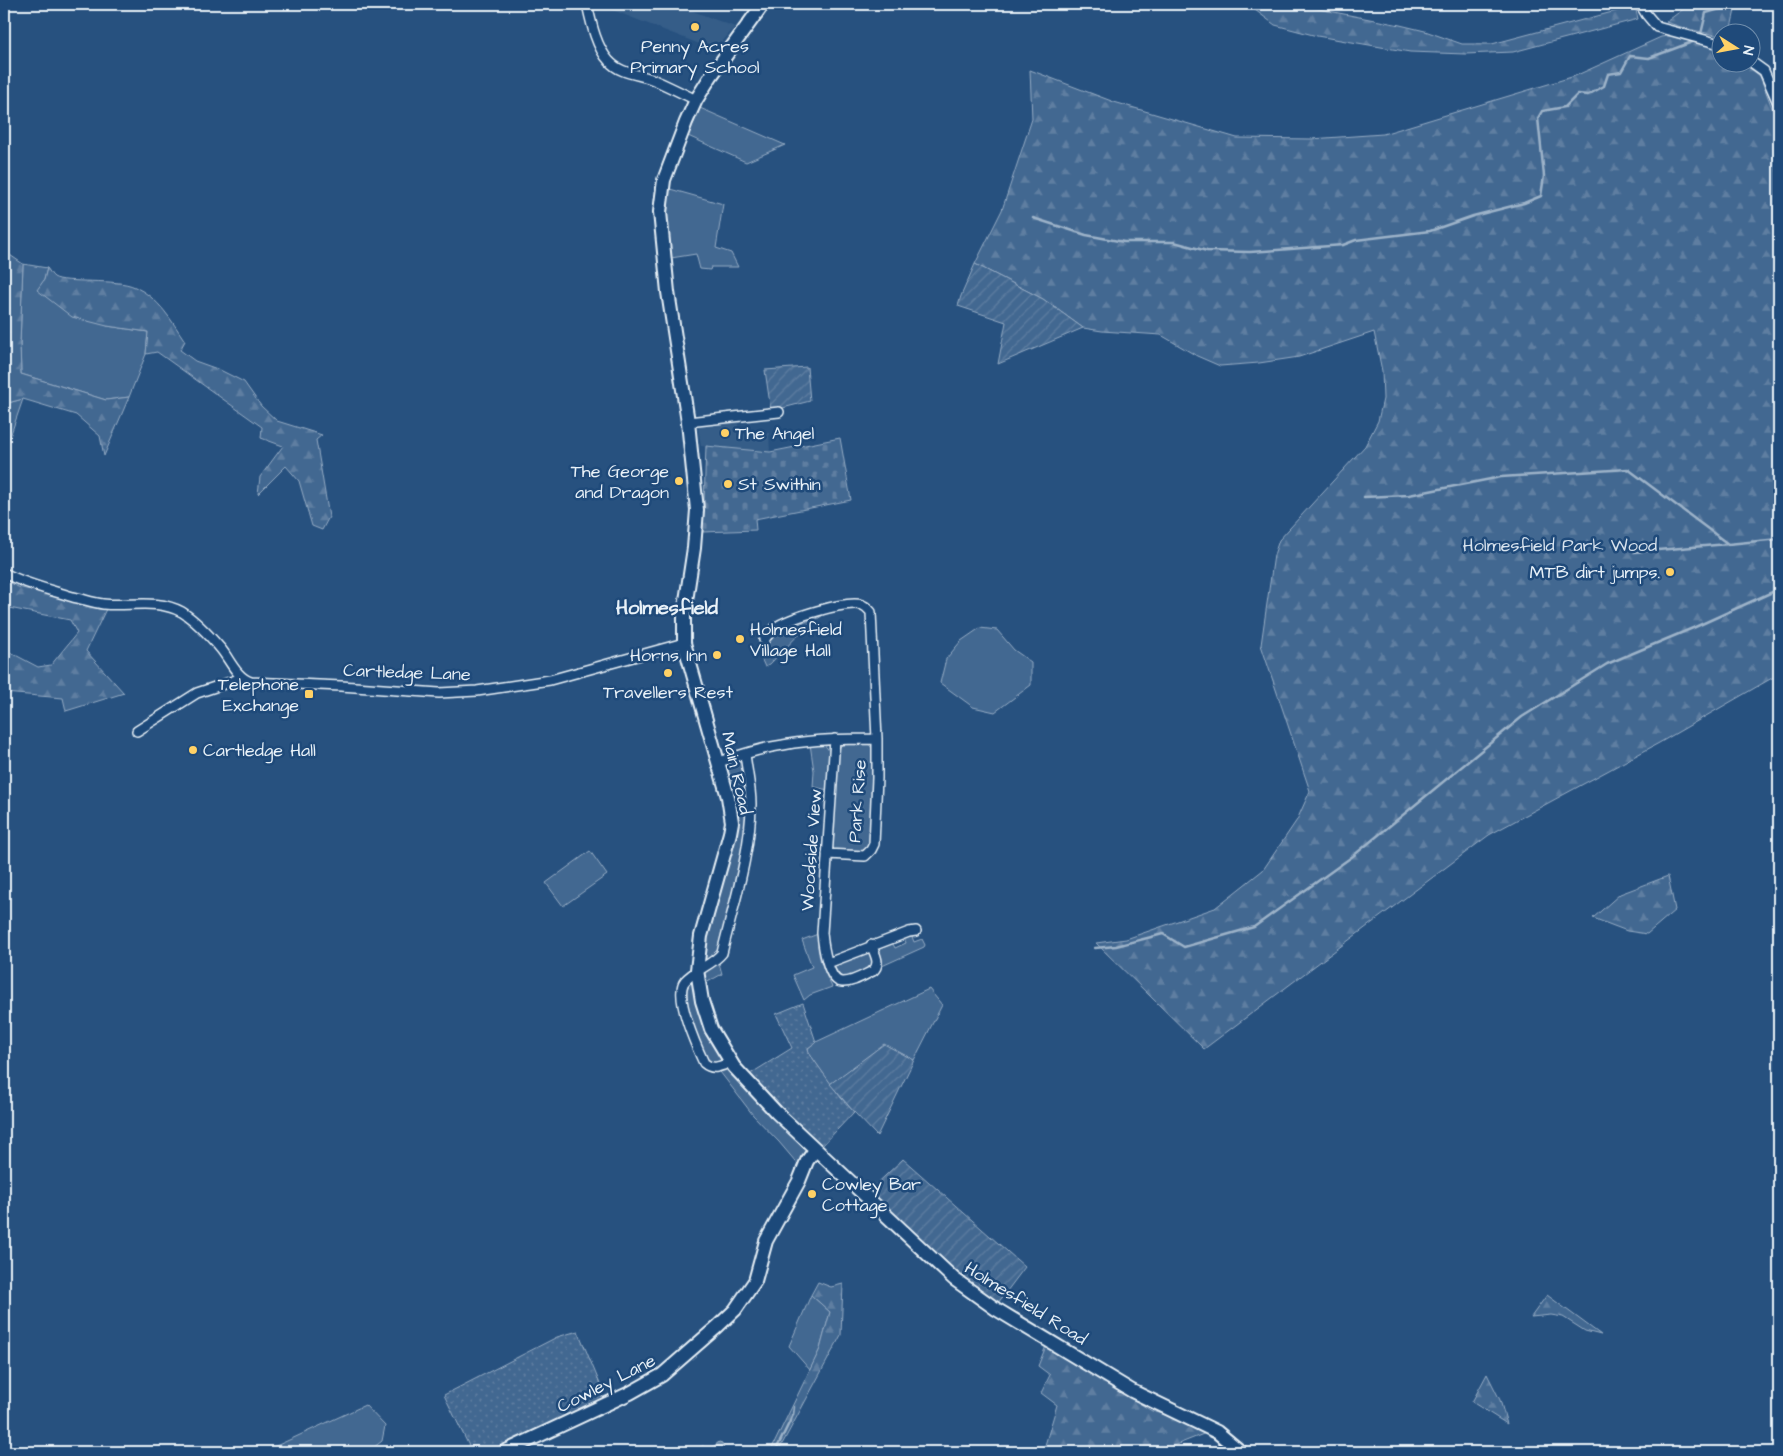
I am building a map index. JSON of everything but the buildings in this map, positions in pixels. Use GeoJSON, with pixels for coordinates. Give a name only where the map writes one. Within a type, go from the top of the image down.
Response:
{"type":"FeatureCollection","features":[{"type":"Feature","properties":{"kind":"main road","name":"Main Road"},"geometry":{"type":"LineString","coordinates":[[763,4],[696,100],[664,180],[660,212],[668,292],[688,422],[697,510],[694,548],[684,614],[684,643],[730,803],[732,822],[698,953],[702,1001],[711,1029],[731,1062],[751,1087],[815,1150]]}},
{"type":"Feature","properties":{"kind":"main road","name":"Cowley Lane"},"geometry":{"type":"LineString","coordinates":[[504,1452],[630,1393],[662,1375],[735,1310],[755,1281],[766,1241],[799,1181],[807,1161],[815,1150]]}},
{"type":"Feature","properties":{"kind":"main road","name":"Holmesfield Road"},"geometry":{"type":"LineString","coordinates":[[815,1150],[967,1290],[1132,1391],[1205,1424],[1241,1452]]}},
{"type":"Feature","properties":{"kind":"street"},"geometry":{"type":"LineString","coordinates":[[587,4],[599,42],[609,61],[625,72],[653,80],[696,100]]}},
{"type":"Feature","properties":{"kind":"street"},"geometry":{"type":"LineString","coordinates":[[1640,4],[1657,27],[1710,41]]}},
{"type":"Feature","properties":{"kind":"street"},"geometry":{"type":"LineString","coordinates":[[1760,67],[1764,70],[1779,105]]}},
{"type":"Feature","properties":{"kind":"street"},"geometry":{"type":"LineString","coordinates":[[688,422],[779,412]]}},
{"type":"Feature","properties":{"kind":"street"},"geometry":{"type":"LineString","coordinates":[[4,574],[56,592],[99,604],[161,604],[174,608],[186,615],[208,636],[225,654],[242,678]]}},
{"type":"Feature","properties":{"kind":"street"},"geometry":{"type":"LineString","coordinates":[[719,762],[781,745],[835,739],[877,739],[872,624],[871,612],[868,608],[855,604],[817,612],[780,625],[773,629],[764,640]]}},
{"type":"Feature","properties":{"kind":"street","name":"Cartledge Lane"},"geometry":{"type":"LineString","coordinates":[[137,731],[197,693],[242,678],[251,682],[346,686],[439,693],[477,691],[550,680],[684,643]]}},
{"type":"Feature","properties":{"kind":"street","name":"Woodside View"},"geometry":{"type":"LineString","coordinates":[[835,739],[822,933],[824,950],[834,978],[838,982],[844,983],[876,968],[878,964],[871,945]]}},
{"type":"Feature","properties":{"kind":"street","name":"Park Rise"},"geometry":{"type":"LineString","coordinates":[[827,854],[865,856],[874,844],[877,739]]}},
{"type":"Feature","properties":{"kind":"street"},"geometry":{"type":"LineString","coordinates":[[731,1062],[713,1068],[708,1066],[701,1057],[683,1006],[681,990],[686,980],[722,953],[750,826],[751,804],[745,754]]}},
{"type":"Feature","properties":{"kind":"street"},"geometry":{"type":"LineString","coordinates":[[828,963],[871,945],[916,931]]}},
{"type":"Feature","properties":{"kind":"shaded area","name":"Penny Acres Primary School"},"geometry":{"type":"Polygon","coordinates":[[[597,4],[674,4],[735,27],[715,50],[597,4]]]}},
{"type":"Feature","properties":{"kind":"shaded area"},"geometry":{"type":"Polygon","coordinates":[[[738,419],[738,434],[769,433],[770,452],[701,446],[698,427],[707,423],[738,419]]]}},
{"type":"Feature","properties":{"kind":"shaded area"},"geometry":{"type":"Polygon","coordinates":[[[719,1442],[722,1443],[723,1452],[696,1452],[698,1448],[703,1446],[709,1450],[719,1442]]]}},
{"type":"Feature","properties":{"kind":"green space"},"geometry":{"type":"Polygon","coordinates":[[[1247,4],[1293,4],[1400,25],[1425,31],[1462,44],[1492,44],[1635,6],[1638,19],[1513,52],[1465,54],[1410,52],[1317,36],[1275,25],[1247,4]]]}},
{"type":"Feature","properties":{"kind":"green space"},"geometry":{"type":"Polygon","coordinates":[[[1690,4],[1738,4],[1732,22],[1710,22],[1710,34],[1666,22],[1690,4]]]}},
{"type":"Feature","properties":{"kind":"green space","name":"Holmesfield Park Wood"},"geometry":{"type":"Polygon","coordinates":[[[1674,35],[1710,45],[1710,72],[1755,72],[1760,76],[1779,123],[1779,674],[1659,743],[1489,835],[1204,1049],[1096,943],[1126,939],[1215,908],[1263,870],[1297,820],[1310,791],[1261,645],[1274,555],[1279,540],[1365,446],[1378,421],[1383,399],[1382,371],[1374,332],[1299,357],[1220,366],[1197,356],[1161,335],[1083,328],[1043,299],[975,264],[1002,210],[1032,119],[1030,70],[1114,102],[1237,138],[1311,139],[1383,134],[1575,76],[1661,37],[1674,35]]]}},
{"type":"Feature","properties":{"kind":"green space"},"geometry":{"type":"Polygon","coordinates":[[[700,108],[785,145],[746,162],[688,136],[700,108]]]}},
{"type":"Feature","properties":{"kind":"green space"},"geometry":{"type":"Polygon","coordinates":[[[670,189],[723,204],[716,248],[731,253],[738,267],[711,267],[710,270],[700,269],[696,254],[671,258],[668,223],[670,189]]]}},
{"type":"Feature","properties":{"kind":"green space"},"geometry":{"type":"Polygon","coordinates":[[[4,251],[23,264],[20,344],[21,374],[106,400],[129,397],[104,456],[100,436],[76,415],[23,399],[4,404],[4,251]]]}},
{"type":"Feature","properties":{"kind":"green space"},"geometry":{"type":"Polygon","coordinates":[[[23,264],[47,268],[44,280],[107,326],[148,332],[146,354],[129,397],[106,400],[21,374],[20,344],[23,264]]]}},
{"type":"Feature","properties":{"kind":"green space"},"geometry":{"type":"Polygon","coordinates":[[[975,264],[1043,299],[1083,328],[998,364],[1006,322],[958,306],[975,264]]]}},
{"type":"Feature","properties":{"kind":"green space"},"geometry":{"type":"Polygon","coordinates":[[[47,268],[53,276],[60,279],[127,284],[135,287],[158,303],[175,325],[185,341],[180,350],[195,361],[220,370],[244,382],[261,406],[277,421],[322,435],[316,440],[329,517],[322,530],[312,526],[299,481],[286,466],[258,494],[260,477],[283,446],[261,438],[262,427],[157,352],[146,354],[148,332],[107,326],[72,317],[37,290],[44,280],[47,268]]]}},
{"type":"Feature","properties":{"kind":"green space"},"geometry":{"type":"Polygon","coordinates":[[[807,367],[810,401],[771,411],[765,370],[807,367]]]}},
{"type":"Feature","properties":{"kind":"green space"},"geometry":{"type":"Polygon","coordinates":[[[23,399],[4,454],[4,404],[23,399]]]}},
{"type":"Feature","properties":{"kind":"green space"},"geometry":{"type":"Polygon","coordinates":[[[840,438],[851,500],[755,519],[756,530],[703,532],[706,446],[770,452],[840,438]]]}},
{"type":"Feature","properties":{"kind":"green space"},"geometry":{"type":"Polygon","coordinates":[[[4,579],[18,587],[106,609],[86,651],[124,693],[66,711],[63,698],[4,693],[4,649],[38,667],[51,665],[77,633],[70,620],[4,607],[4,579]]]}},
{"type":"Feature","properties":{"kind":"green space"},"geometry":{"type":"Polygon","coordinates":[[[825,614],[809,624],[765,667],[757,649],[767,644],[775,634],[825,614]]]}},
{"type":"Feature","properties":{"kind":"green space"},"geometry":{"type":"Polygon","coordinates":[[[980,628],[997,630],[1014,650],[1031,662],[1031,685],[995,712],[973,707],[940,683],[946,659],[961,641],[980,628]]]}},
{"type":"Feature","properties":{"kind":"green space"},"geometry":{"type":"Polygon","coordinates":[[[844,743],[868,743],[874,751],[871,842],[865,851],[855,853],[834,850],[832,845],[837,752],[844,743]]]}},
{"type":"Feature","properties":{"kind":"green space"},"geometry":{"type":"Polygon","coordinates":[[[810,744],[824,744],[830,752],[829,790],[813,787],[814,771],[810,744]]]}},
{"type":"Feature","properties":{"kind":"green space"},"geometry":{"type":"Polygon","coordinates":[[[738,762],[743,764],[747,790],[741,855],[718,953],[705,960],[702,957],[703,949],[730,850],[724,765],[738,762]]]}},
{"type":"Feature","properties":{"kind":"green space"},"geometry":{"type":"Polygon","coordinates":[[[590,851],[607,875],[563,906],[546,883],[590,851]]]}},
{"type":"Feature","properties":{"kind":"green space"},"geometry":{"type":"Polygon","coordinates":[[[1668,876],[1675,910],[1647,934],[1627,931],[1593,918],[1620,894],[1668,876]]]}},
{"type":"Feature","properties":{"kind":"green space"},"geometry":{"type":"Polygon","coordinates":[[[818,934],[821,962],[832,987],[810,995],[804,1000],[793,975],[812,967],[802,940],[818,934]]]}},
{"type":"Feature","properties":{"kind":"green space"},"geometry":{"type":"Polygon","coordinates":[[[911,934],[914,942],[922,939],[924,947],[882,966],[878,947],[892,942],[895,948],[906,943],[904,938],[911,934]]]}},
{"type":"Feature","properties":{"kind":"green space"},"geometry":{"type":"Polygon","coordinates":[[[869,952],[873,956],[873,965],[869,970],[841,979],[835,969],[836,964],[869,952]]]}},
{"type":"Feature","properties":{"kind":"green space"},"geometry":{"type":"Polygon","coordinates":[[[719,963],[722,974],[704,984],[702,972],[709,966],[719,963]]]}},
{"type":"Feature","properties":{"kind":"green space"},"geometry":{"type":"Polygon","coordinates":[[[693,979],[704,1019],[806,1148],[801,1168],[753,1115],[703,1052],[694,1032],[688,1001],[687,989],[693,979]]]}},
{"type":"Feature","properties":{"kind":"green space"},"geometry":{"type":"Polygon","coordinates":[[[929,989],[942,1005],[914,1060],[884,1045],[830,1084],[809,1053],[808,1048],[816,1042],[929,989]]]}},
{"type":"Feature","properties":{"kind":"green space"},"geometry":{"type":"Polygon","coordinates":[[[803,1003],[816,1042],[808,1048],[809,1053],[841,1098],[854,1112],[821,1147],[750,1074],[792,1048],[776,1014],[803,1003]]]}},
{"type":"Feature","properties":{"kind":"green space"},"geometry":{"type":"Polygon","coordinates":[[[884,1044],[914,1060],[877,1136],[830,1084],[884,1044]]]}},
{"type":"Feature","properties":{"kind":"green space"},"geometry":{"type":"Polygon","coordinates":[[[903,1159],[1025,1267],[998,1303],[972,1285],[869,1191],[903,1159]]]}},
{"type":"Feature","properties":{"kind":"green space"},"geometry":{"type":"Polygon","coordinates":[[[818,1282],[831,1287],[843,1284],[841,1335],[779,1452],[770,1452],[820,1349],[830,1312],[811,1295],[818,1282]]]}},
{"type":"Feature","properties":{"kind":"green space"},"geometry":{"type":"Polygon","coordinates":[[[811,1295],[830,1312],[820,1349],[810,1370],[789,1346],[811,1295]]]}},
{"type":"Feature","properties":{"kind":"green space"},"geometry":{"type":"Polygon","coordinates":[[[1547,1295],[1601,1335],[1585,1331],[1563,1317],[1551,1315],[1531,1317],[1547,1295]]]}},
{"type":"Feature","properties":{"kind":"green space"},"geometry":{"type":"Polygon","coordinates":[[[578,1331],[600,1384],[603,1400],[493,1451],[472,1452],[444,1395],[557,1337],[578,1331]]]}},
{"type":"Feature","properties":{"kind":"green space"},"geometry":{"type":"Polygon","coordinates":[[[1046,1346],[1152,1411],[1178,1418],[1206,1433],[1158,1452],[1043,1452],[1057,1405],[1041,1393],[1050,1375],[1038,1366],[1046,1346]]]}},
{"type":"Feature","properties":{"kind":"green space"},"geometry":{"type":"Polygon","coordinates":[[[1487,1374],[1500,1400],[1507,1424],[1472,1402],[1487,1374]]]}},
{"type":"Feature","properties":{"kind":"green space"},"geometry":{"type":"Polygon","coordinates":[[[365,1405],[385,1426],[382,1441],[371,1452],[263,1452],[365,1405]]]}},
{"type":"Feature","properties":{"kind":"waterway"},"geometry":{"type":"LineString","coordinates":[[1701,34],[1706,13],[1720,9],[1727,4]]}},
{"type":"Feature","properties":{"kind":"waterway"},"geometry":{"type":"LineString","coordinates":[[1033,218],[1086,235],[1124,242],[1174,242],[1207,251],[1250,252],[1343,245],[1356,240],[1430,231],[1473,216],[1524,203],[1541,196],[1544,176],[1538,118],[1542,111],[1565,107],[1578,94],[1588,95],[1604,86],[1608,74],[1621,72],[1630,56],[1649,58],[1695,41]]}},
{"type":"Feature","properties":{"kind":"waterway"},"geometry":{"type":"LineString","coordinates":[[1364,497],[1409,495],[1501,477],[1628,469],[1728,544],[1779,539]]}},
{"type":"Feature","properties":{"kind":"waterway"},"geometry":{"type":"LineString","coordinates":[[1634,552],[1728,544]]}},
{"type":"Feature","properties":{"kind":"waterway"},"geometry":{"type":"LineString","coordinates":[[1095,948],[1116,946],[1163,934],[1184,947],[1254,927],[1353,856],[1522,717],[1607,664],[1779,589]]}},
{"type":"Feature","properties":{"kind":"waterway"},"geometry":{"type":"LineString","coordinates":[[775,1452],[793,1415],[794,1407]]}},
{"type":"Feature","properties":{"kind":"place","name":"Penny Acres Primary School"},"geometry":{"type":"Point","coordinates":[695,27]}},
{"type":"Feature","properties":{"kind":"place","name":"The Angel"},"geometry":{"type":"Point","coordinates":[725,433]}},
{"type":"Feature","properties":{"kind":"place","name":"The George and Dragon"},"geometry":{"type":"Point","coordinates":[679,481]}},
{"type":"Feature","properties":{"kind":"place","name":"St Swithin"},"geometry":{"type":"Point","coordinates":[728,484]}},
{"type":"Feature","properties":{"kind":"place","name":"MTB dirt jumps."},"geometry":{"type":"Point","coordinates":[1670,572]}},
{"type":"Feature","properties":{"kind":"place","name":"Holmesfield Village Hall"},"geometry":{"type":"Point","coordinates":[740,639]}},
{"type":"Feature","properties":{"kind":"place","name":"Horns Inn"},"geometry":{"type":"Point","coordinates":[717,655]}},
{"type":"Feature","properties":{"kind":"place","name":"Travellers Rest"},"geometry":{"type":"Point","coordinates":[668,673]}},
{"type":"Feature","properties":{"kind":"place","name":"Telephone Exchange"},"geometry":{"type":"Point","coordinates":[309,694]}},
{"type":"Feature","properties":{"kind":"place","name":"Cartledge Hall"},"geometry":{"type":"Point","coordinates":[193,750]}},
{"type":"Feature","properties":{"kind":"place","name":"Cowley Bar Cottage"},"geometry":{"type":"Point","coordinates":[812,1194]}},
{"type":"Feature","properties":{"kind":"district","name":"Holmesfield"},"geometry":{"type":"Point","coordinates":[667,607]}}]}
